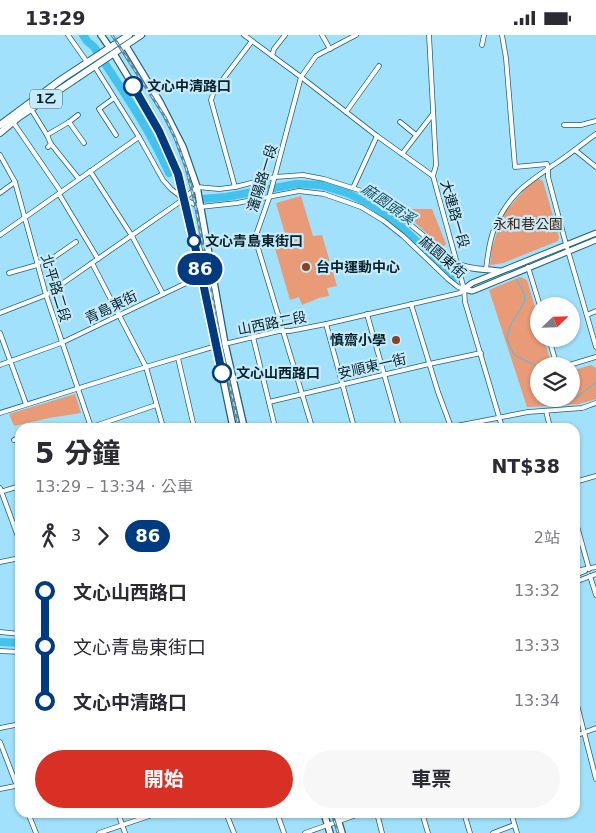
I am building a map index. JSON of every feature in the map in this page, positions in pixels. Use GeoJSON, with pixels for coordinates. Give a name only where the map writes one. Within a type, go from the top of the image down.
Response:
{"type":"FeatureCollection","features":[{"type":"Feature","properties":{"kind":"main road"},"geometry":{"type":"LineString","coordinates":[[102,35],[149,112],[178,174],[232,423]]}},
{"type":"Feature","properties":{"kind":"main road","name":"1乙"},"geometry":{"type":"LineString","coordinates":[[0,133],[30,109],[106,59],[129,35]]}},
{"type":"Feature","properties":{"kind":"main road","name":"1乙"},"geometry":{"type":"LineString","coordinates":[[123,40],[142,35]]}},
{"type":"Feature","properties":{"kind":"main road"},"geometry":{"type":"LineString","coordinates":[[123,40],[160,102],[183,147],[197,187],[225,344],[243,423]]}},
{"type":"Feature","properties":{"kind":"main road","name":"1乙"},"geometry":{"type":"LineString","coordinates":[[0,125],[62,79],[102,53],[112,51]]}},
{"type":"Feature","properties":{"kind":"main road"},"geometry":{"type":"LineString","coordinates":[[326,818],[330,833]]}},
{"type":"Feature","properties":{"kind":"main road"},"geometry":{"type":"LineString","coordinates":[[338,818],[342,833]]}},
{"type":"Feature","properties":{"kind":"street"},"geometry":{"type":"LineString","coordinates":[[68,35],[90,61]]}},
{"type":"Feature","properties":{"kind":"street","name":"大連路一段"},"geometry":{"type":"LineString","coordinates":[[244,35],[433,177],[458,264],[465,302],[501,423]]}},
{"type":"Feature","properties":{"kind":"street"},"geometry":{"type":"LineString","coordinates":[[272,56],[274,49],[285,35]]}},
{"type":"Feature","properties":{"kind":"street"},"geometry":{"type":"LineString","coordinates":[[322,35],[330,49]]}},
{"type":"Feature","properties":{"kind":"street"},"geometry":{"type":"LineString","coordinates":[[301,77],[316,56],[356,35]]}},
{"type":"Feature","properties":{"kind":"street"},"geometry":{"type":"LineString","coordinates":[[430,35],[436,165],[433,177]]}},
{"type":"Feature","properties":{"kind":"street"},"geometry":{"type":"LineString","coordinates":[[482,45],[484,35]]}},
{"type":"Feature","properties":{"kind":"street"},"geometry":{"type":"LineString","coordinates":[[502,35],[506,58],[515,167],[547,163],[548,177],[566,245],[596,347]]}},
{"type":"Feature","properties":{"kind":"street"},"geometry":{"type":"LineString","coordinates":[[235,187],[211,100],[214,91],[252,41]]}},
{"type":"Feature","properties":{"kind":"street"},"geometry":{"type":"LineString","coordinates":[[96,66],[163,180],[184,199],[200,207]]}},
{"type":"Feature","properties":{"kind":"street"},"geometry":{"type":"LineString","coordinates":[[346,112],[379,66]]}},
{"type":"Feature","properties":{"kind":"street","name":"瀋陽路一段"},"geometry":{"type":"LineString","coordinates":[[301,77],[271,192],[255,238],[311,423]]}},
{"type":"Feature","properties":{"kind":"street"},"geometry":{"type":"LineString","coordinates":[[114,98],[99,109],[116,135]]}},
{"type":"Feature","properties":{"kind":"street"},"geometry":{"type":"LineString","coordinates":[[30,109],[47,135],[49,145],[79,179]]}},
{"type":"Feature","properties":{"kind":"street"},"geometry":{"type":"LineString","coordinates":[[402,154],[433,114]]}},
{"type":"Feature","properties":{"kind":"street"},"geometry":{"type":"LineString","coordinates":[[47,135],[78,115]]}},
{"type":"Feature","properties":{"kind":"street"},"geometry":{"type":"LineString","coordinates":[[564,125],[581,125],[596,121]]}},
{"type":"Feature","properties":{"kind":"street"},"geometry":{"type":"LineString","coordinates":[[13,122],[60,193],[98,259]]}},
{"type":"Feature","properties":{"kind":"street"},"geometry":{"type":"LineString","coordinates":[[68,122],[84,143]]}},
{"type":"Feature","properties":{"kind":"street"},"geometry":{"type":"LineString","coordinates":[[400,122],[416,135]]}},
{"type":"Feature","properties":{"kind":"street"},"geometry":{"type":"LineString","coordinates":[[486,269],[494,228],[519,189],[596,134]]}},
{"type":"Feature","properties":{"kind":"street"},"geometry":{"type":"LineString","coordinates":[[353,188],[377,136]]}},
{"type":"Feature","properties":{"kind":"street"},"geometry":{"type":"LineString","coordinates":[[0,235],[139,137]]}},
{"type":"Feature","properties":{"kind":"street"},"geometry":{"type":"LineString","coordinates":[[575,150],[596,167]]}},
{"type":"Feature","properties":{"kind":"street","name":"北平路二段"},"geometry":{"type":"LineString","coordinates":[[0,155],[15,182],[46,295],[90,423]]}},
{"type":"Feature","properties":{"kind":"street"},"geometry":{"type":"LineString","coordinates":[[90,171],[132,236],[163,294]]}},
{"type":"Feature","properties":{"kind":"street"},"geometry":{"type":"LineString","coordinates":[[0,313],[46,295],[184,199],[197,187],[219,189],[303,175],[324,179],[365,192],[388,206],[458,264],[469,268],[501,271]]}},
{"type":"Feature","properties":{"kind":"street"},"geometry":{"type":"LineString","coordinates":[[0,193],[15,182]]}},
{"type":"Feature","properties":{"kind":"street","name":"麻園東街"},"geometry":{"type":"LineString","coordinates":[[200,207],[237,203],[304,191],[324,194],[361,207],[391,226],[448,279],[464,289]]}},
{"type":"Feature","properties":{"kind":"street","name":"山西路二段"},"geometry":{"type":"LineString","coordinates":[[0,413],[216,346],[283,330],[290,331],[326,324],[460,293],[470,284],[596,233]]}},
{"type":"Feature","properties":{"kind":"street","name":"山西路二段"},"geometry":{"type":"LineString","coordinates":[[464,289],[472,291],[596,239]]}},
{"type":"Feature","properties":{"kind":"street"},"geometry":{"type":"LineString","coordinates":[[9,273],[50,260],[76,242]]}},
{"type":"Feature","properties":{"kind":"street"},"geometry":{"type":"LineString","coordinates":[[92,263],[146,367],[162,423]]}},
{"type":"Feature","properties":{"kind":"street"},"geometry":{"type":"LineString","coordinates":[[528,267],[537,297]]}},
{"type":"Feature","properties":{"kind":"street","name":"青島東街"},"geometry":{"type":"LineString","coordinates":[[0,365],[62,343],[201,276]]}},
{"type":"Feature","properties":{"kind":"street"},"geometry":{"type":"LineString","coordinates":[[411,304],[450,423]]}},
{"type":"Feature","properties":{"kind":"street"},"geometry":{"type":"LineString","coordinates":[[587,315],[596,311]]}},
{"type":"Feature","properties":{"kind":"street"},"geometry":{"type":"LineString","coordinates":[[367,314],[398,423]]}},
{"type":"Feature","properties":{"kind":"street"},"geometry":{"type":"LineString","coordinates":[[326,324],[353,423]]}},
{"type":"Feature","properties":{"kind":"street"},"geometry":{"type":"LineString","coordinates":[[0,333],[26,404]]}},
{"type":"Feature","properties":{"kind":"street"},"geometry":{"type":"LineString","coordinates":[[253,337],[274,423]]}},
{"type":"Feature","properties":{"kind":"street","name":"安順東一街"},"geometry":{"type":"LineString","coordinates":[[269,403],[481,353]]}},
{"type":"Feature","properties":{"kind":"street"},"geometry":{"type":"LineString","coordinates":[[580,362],[596,357]]}},
{"type":"Feature","properties":{"kind":"street"},"geometry":{"type":"LineString","coordinates":[[178,358],[193,423]]}},
{"type":"Feature","properties":{"kind":"street"},"geometry":{"type":"LineString","coordinates":[[472,423],[528,412],[582,408],[596,403]]}},
{"type":"Feature","properties":{"kind":"street"},"geometry":{"type":"LineString","coordinates":[[103,423],[156,405]]}},
{"type":"Feature","properties":{"kind":"street"},"geometry":{"type":"LineString","coordinates":[[546,411],[549,423]]}},
{"type":"Feature","properties":{"kind":"street"},"geometry":{"type":"LineString","coordinates":[[580,481],[596,476]]}},
{"type":"Feature","properties":{"kind":"street"},"geometry":{"type":"LineString","coordinates":[[15,487],[0,490],[15,529]]}},
{"type":"Feature","properties":{"kind":"street"},"geometry":{"type":"LineString","coordinates":[[580,537],[589,569]]}},
{"type":"Feature","properties":{"kind":"street"},"geometry":{"type":"LineString","coordinates":[[0,562],[15,559]]}},
{"type":"Feature","properties":{"kind":"street"},"geometry":{"type":"LineString","coordinates":[[580,573],[596,567]]}},
{"type":"Feature","properties":{"kind":"street"},"geometry":{"type":"LineString","coordinates":[[580,570],[589,569]]}},
{"type":"Feature","properties":{"kind":"street"},"geometry":{"type":"LineString","coordinates":[[580,580],[596,574]]}},
{"type":"Feature","properties":{"kind":"street"},"geometry":{"type":"LineString","coordinates":[[590,575],[596,595]]}},
{"type":"Feature","properties":{"kind":"street"},"geometry":{"type":"LineString","coordinates":[[0,632],[15,634]]}},
{"type":"Feature","properties":{"kind":"street"},"geometry":{"type":"LineString","coordinates":[[0,651],[15,652]]}},
{"type":"Feature","properties":{"kind":"street"},"geometry":{"type":"LineString","coordinates":[[580,716],[596,779]]}},
{"type":"Feature","properties":{"kind":"street"},"geometry":{"type":"LineString","coordinates":[[0,728],[15,725]]}},
{"type":"Feature","properties":{"kind":"street"},"geometry":{"type":"LineString","coordinates":[[580,734],[596,728]]}},
{"type":"Feature","properties":{"kind":"street"},"geometry":{"type":"LineString","coordinates":[[0,742],[15,778]]}},
{"type":"Feature","properties":{"kind":"street"},"geometry":{"type":"LineString","coordinates":[[0,789],[15,786]]}},
{"type":"Feature","properties":{"kind":"street"},"geometry":{"type":"LineString","coordinates":[[30,818],[36,833]]}},
{"type":"Feature","properties":{"kind":"street"},"geometry":{"type":"LineString","coordinates":[[120,818],[125,833]]}},
{"type":"Feature","properties":{"kind":"street"},"geometry":{"type":"LineString","coordinates":[[99,833],[143,818]]}},
{"type":"Feature","properties":{"kind":"street"},"geometry":{"type":"LineString","coordinates":[[228,818],[234,833]]}},
{"type":"Feature","properties":{"kind":"street"},"geometry":{"type":"LineString","coordinates":[[279,818],[284,833]]}},
{"type":"Feature","properties":{"kind":"street"},"geometry":{"type":"LineString","coordinates":[[305,833],[348,818]]}},
{"type":"Feature","properties":{"kind":"street"},"geometry":{"type":"LineString","coordinates":[[378,818],[382,833]]}},
{"type":"Feature","properties":{"kind":"street"},"geometry":{"type":"LineString","coordinates":[[424,818],[428,833]]}},
{"type":"Feature","properties":{"kind":"street"},"geometry":{"type":"LineString","coordinates":[[466,818],[470,833]]}},
{"type":"Feature","properties":{"kind":"street"},"geometry":{"type":"LineString","coordinates":[[512,818],[517,833]]}},
{"type":"Feature","properties":{"kind":"street"},"geometry":{"type":"LineString","coordinates":[[492,833],[514,825]]}},
{"type":"Feature","properties":{"kind":"green space","name":"永和巷公園"},"geometry":{"type":"Polygon","coordinates":[[[539,179],[543,181],[559,237],[558,241],[503,263],[490,265],[492,248],[503,214],[529,185],[539,179]]]}},
{"type":"Feature","properties":{"kind":"green space","name":"台中運動中心"},"geometry":{"type":"Polygon","coordinates":[[[301,196],[313,236],[322,235],[337,286],[327,288],[329,296],[302,305],[299,297],[290,300],[275,248],[288,244],[276,203],[301,196]]]}},
{"type":"Feature","properties":{"kind":"green space"},"geometry":{"type":"Polygon","coordinates":[[[401,209],[432,209],[446,244],[442,248],[401,209]]]}},
{"type":"Feature","properties":{"kind":"green space"},"geometry":{"type":"Polygon","coordinates":[[[520,277],[527,280],[532,297],[530,297],[530,347],[546,347],[549,357],[530,357],[530,407],[527,407],[489,290],[520,277]]]}},
{"type":"Feature","properties":{"kind":"green space"},"geometry":{"type":"Polygon","coordinates":[[[591,365],[596,368],[596,399],[580,404],[580,368],[591,365]]]}},
{"type":"Feature","properties":{"kind":"green space"},"geometry":{"type":"Polygon","coordinates":[[[75,394],[81,413],[27,423],[15,423],[14,426],[9,414],[75,394]]]}},
{"type":"Feature","properties":{"kind":"waterway","name":"麻園頭溪"},"geometry":{"type":"LineString","coordinates":[[83,35],[94,47],[134,109],[153,140],[169,173]]}},
{"type":"Feature","properties":{"kind":"waterway","name":"麻園頭溪"},"geometry":{"type":"LineString","coordinates":[[202,199],[226,197],[296,184],[320,185],[347,193],[370,204],[396,222],[455,277]]}},
{"type":"Feature","properties":{"kind":"waterway"},"geometry":{"type":"LineString","coordinates":[[516,279],[524,293],[525,301],[510,326],[507,339],[514,355],[530,363]]}},
{"type":"Feature","properties":{"kind":"waterway"},"geometry":{"type":"LineString","coordinates":[[580,395],[596,382]]}},
{"type":"Feature","properties":{"kind":"waterway"},"geometry":{"type":"LineString","coordinates":[[0,642],[15,643]]}},
{"type":"Feature","properties":{"kind":"railway"},"geometry":{"type":"LineString","coordinates":[[112,35],[165,117],[186,168],[195,203],[222,350],[238,423]]}},
{"type":"Feature","properties":{"kind":"railway"},"geometry":{"type":"LineString","coordinates":[[334,818],[338,833]]}},
{"type":"Feature","properties":{"kind":"bus line","name":"86"},"geometry":{"type":"LineString","coordinates":[[133,86],[159,131],[178,174],[222,373]]}},
{"type":"Feature","properties":{"kind":"place","name":"文心中清路口"},"geometry":{"type":"Point","coordinates":[133,86]}},
{"type":"Feature","properties":{"kind":"place","name":"文心青島東街口"},"geometry":{"type":"Point","coordinates":[194,241]}},
{"type":"Feature","properties":{"kind":"place","name":"台中運動中心"},"geometry":{"type":"Point","coordinates":[306,267]}},
{"type":"Feature","properties":{"kind":"place","name":"慎齋小學"},"geometry":{"type":"Point","coordinates":[396,340]}},
{"type":"Feature","properties":{"kind":"place","name":"文心山西路口"},"geometry":{"type":"Point","coordinates":[222,373]}}]}
